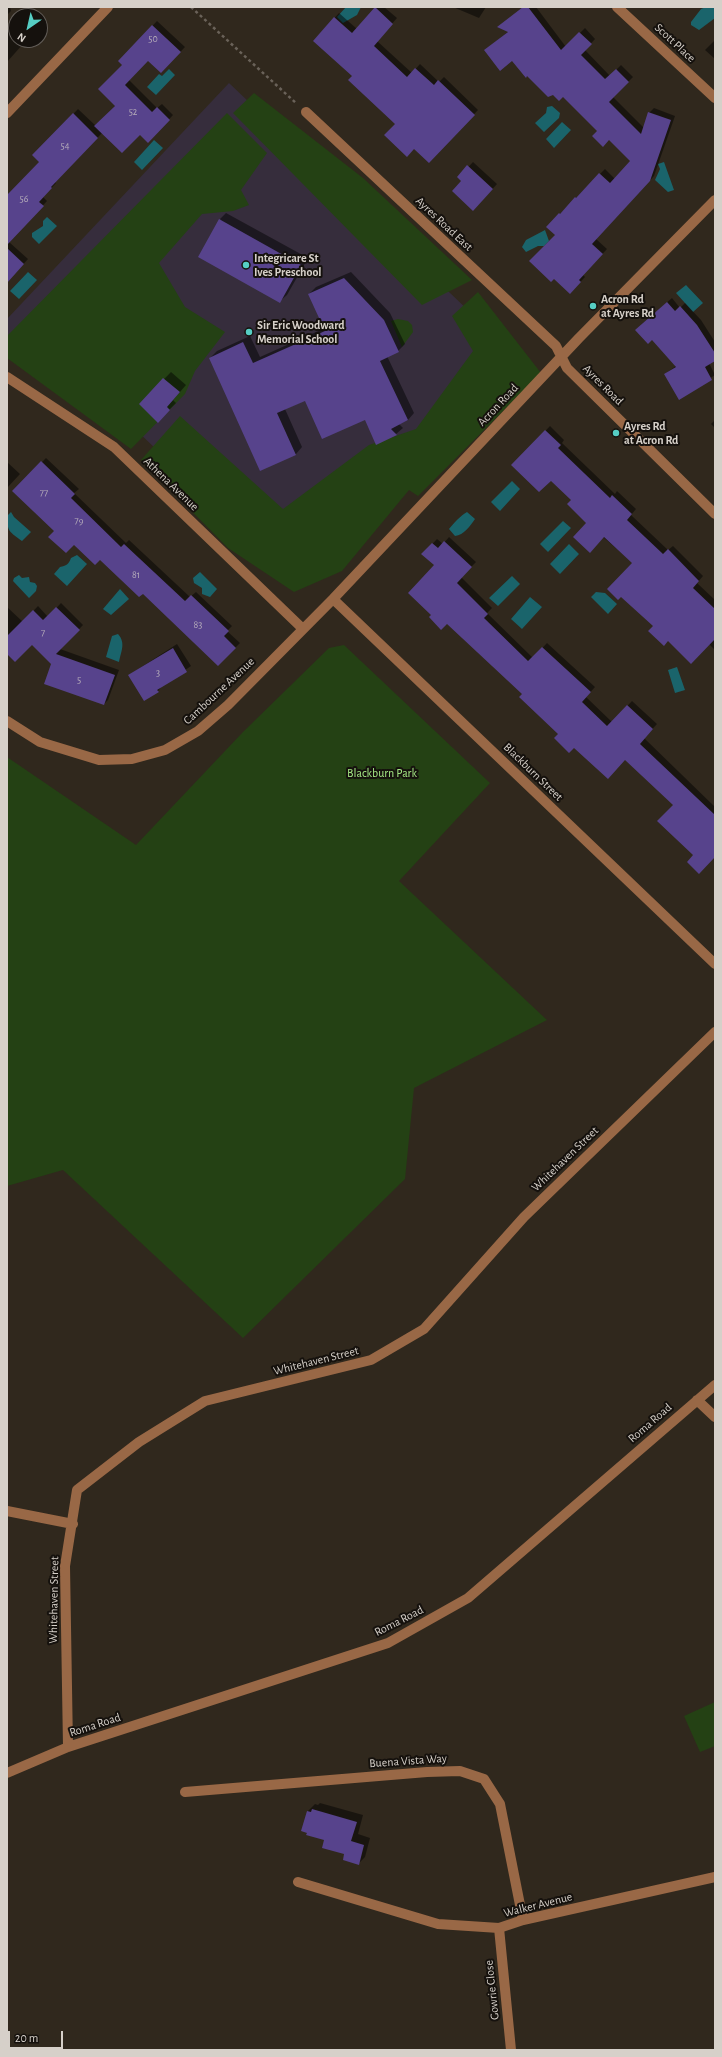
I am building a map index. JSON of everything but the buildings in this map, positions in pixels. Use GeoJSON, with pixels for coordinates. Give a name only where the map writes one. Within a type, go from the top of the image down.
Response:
{"type":"FeatureCollection","features":[{"type":"Feature","properties":{"kind":"street"},"geometry":{"type":"LineString","coordinates":[[7,114],[108,7]]}},
{"type":"Feature","properties":{"kind":"street","name":"Scott Place"},"geometry":{"type":"LineString","coordinates":[[617,7],[715,98]]}},
{"type":"Feature","properties":{"kind":"street","name":"Ayres Road East"},"geometry":{"type":"LineString","coordinates":[[306,112],[556,346],[562,357]]}},
{"type":"Feature","properties":{"kind":"street","name":"Acron Road"},"geometry":{"type":"LineString","coordinates":[[303,629],[562,357],[715,200]]}},
{"type":"Feature","properties":{"kind":"street","name":"Ayres Road"},"geometry":{"type":"LineString","coordinates":[[562,357],[567,368],[714,512]]}},
{"type":"Feature","properties":{"kind":"street","name":"Athena Avenue"},"geometry":{"type":"LineString","coordinates":[[7,377],[114,447],[303,629]]}},
{"type":"Feature","properties":{"kind":"street","name":"Blackburn Street"},"geometry":{"type":"LineString","coordinates":[[333,599],[715,964]]}},
{"type":"Feature","properties":{"kind":"street","name":"Cambourne Avenue"},"geometry":{"type":"LineString","coordinates":[[7,721],[40,742],[99,760],[132,759],[165,750],[198,731],[228,704],[303,629]]}},
{"type":"Feature","properties":{"kind":"street","name":"Whitehaven Street"},"geometry":{"type":"LineString","coordinates":[[68,1748],[65,1566],[73,1524],[77,1490],[139,1442],[205,1401],[371,1360],[424,1329],[524,1217],[715,1032]]}},
{"type":"Feature","properties":{"kind":"street","name":"Roma Road"},"geometry":{"type":"LineString","coordinates":[[7,1774],[68,1748],[388,1643],[468,1598],[715,1384]]}},
{"type":"Feature","properties":{"kind":"street"},"geometry":{"type":"LineString","coordinates":[[697,1400],[715,1417]]}},
{"type":"Feature","properties":{"kind":"street"},"geometry":{"type":"LineString","coordinates":[[7,1511],[73,1524]]}},
{"type":"Feature","properties":{"kind":"street","name":"Buena Vista Way"},"geometry":{"type":"LineString","coordinates":[[185,1792],[428,1772],[460,1771],[484,1779],[500,1804],[523,1920]]}},
{"type":"Feature","properties":{"kind":"street","name":"Walker Avenue"},"geometry":{"type":"LineString","coordinates":[[298,1882],[438,1924],[499,1928],[523,1920],[715,1877]]}},
{"type":"Feature","properties":{"kind":"street","name":"Gowrie Close"},"geometry":{"type":"LineString","coordinates":[[499,1928],[511,2050]]}},
{"type":"Feature","properties":{"kind":"path"},"geometry":{"type":"LineString","coordinates":[[191,7],[306,112]]}},
{"type":"Feature","properties":{"kind":"shaded area","name":"Sir Eric Woodward Memorial School"},"geometry":{"type":"Polygon","coordinates":[[[229,83],[509,349],[292,578],[137,431],[7,345],[7,319],[229,83]]]}},
{"type":"Feature","properties":{"kind":"green space"},"geometry":{"type":"Polygon","coordinates":[[[254,93],[363,178],[472,280],[422,305],[233,113],[254,93]]]}},
{"type":"Feature","properties":{"kind":"green space"},"geometry":{"type":"Polygon","coordinates":[[[227,113],[267,153],[241,190],[249,205],[233,211],[202,214],[159,263],[185,307],[225,332],[195,371],[185,394],[131,449],[7,358],[7,336],[227,113]]]}},
{"type":"Feature","properties":{"kind":"green space"},"geometry":{"type":"Polygon","coordinates":[[[478,292],[541,373],[418,496],[409,490],[342,571],[294,592],[228,548],[141,460],[180,416],[283,509],[369,445],[416,429],[473,351],[452,316],[478,292]]]}},
{"type":"Feature","properties":{"kind":"green space"},"geometry":{"type":"Polygon","coordinates":[[[398,319],[408,321],[412,325],[413,332],[402,347],[391,321],[398,319]]]}},
{"type":"Feature","properties":{"kind":"green space","name":"Blackburn Park"},"geometry":{"type":"Polygon","coordinates":[[[344,645],[490,783],[399,881],[547,1020],[414,1088],[405,1179],[243,1338],[63,1170],[7,1186],[7,757],[136,845],[243,732],[329,648],[344,645]]]}},
{"type":"Feature","properties":{"kind":"green space"},"geometry":{"type":"Polygon","coordinates":[[[715,1702],[715,1746],[700,1752],[684,1716],[715,1702]]]}},
{"type":"Feature","properties":{"kind":"water"},"geometry":{"type":"Polygon","coordinates":[[[346,7],[361,7],[357,15],[343,23],[337,17],[346,7]]]}},
{"type":"Feature","properties":{"kind":"water"},"geometry":{"type":"Polygon","coordinates":[[[706,7],[715,8],[715,18],[699,30],[691,25],[691,22],[701,9],[706,7]]]}},
{"type":"Feature","properties":{"kind":"water"},"geometry":{"type":"Polygon","coordinates":[[[169,69],[175,75],[156,95],[147,87],[159,74],[162,76],[169,69]]]}},
{"type":"Feature","properties":{"kind":"water"},"geometry":{"type":"Polygon","coordinates":[[[552,106],[560,113],[559,118],[544,132],[535,123],[546,113],[547,107],[552,106]]]}},
{"type":"Feature","properties":{"kind":"water"},"geometry":{"type":"Polygon","coordinates":[[[562,122],[571,130],[554,148],[546,139],[562,122]]]}},
{"type":"Feature","properties":{"kind":"water"},"geometry":{"type":"Polygon","coordinates":[[[154,140],[163,148],[142,170],[134,162],[154,140]]]}},
{"type":"Feature","properties":{"kind":"water"},"geometry":{"type":"Polygon","coordinates":[[[664,162],[674,190],[668,192],[655,180],[660,169],[658,164],[664,162]]]}},
{"type":"Feature","properties":{"kind":"water"},"geometry":{"type":"Polygon","coordinates":[[[47,217],[57,226],[39,244],[32,237],[32,233],[43,226],[43,221],[47,217]]]}},
{"type":"Feature","properties":{"kind":"water"},"geometry":{"type":"Polygon","coordinates":[[[545,230],[549,241],[544,246],[538,246],[526,252],[522,247],[526,240],[545,230]]]}},
{"type":"Feature","properties":{"kind":"water"},"geometry":{"type":"Polygon","coordinates":[[[28,272],[37,280],[19,299],[10,291],[28,272]]]}},
{"type":"Feature","properties":{"kind":"water"},"geometry":{"type":"Polygon","coordinates":[[[686,285],[703,303],[693,312],[676,293],[686,285]]]}},
{"type":"Feature","properties":{"kind":"water"},"geometry":{"type":"Polygon","coordinates":[[[512,481],[520,489],[500,511],[491,502],[512,481]]]}},
{"type":"Feature","properties":{"kind":"water"},"geometry":{"type":"Polygon","coordinates":[[[11,512],[14,517],[31,532],[22,541],[9,529],[7,516],[11,512]]]}},
{"type":"Feature","properties":{"kind":"water"},"geometry":{"type":"Polygon","coordinates":[[[467,512],[475,519],[464,532],[455,536],[449,529],[467,512]]]}},
{"type":"Feature","properties":{"kind":"water"},"geometry":{"type":"Polygon","coordinates":[[[563,521],[571,528],[548,552],[540,544],[563,521]]]}},
{"type":"Feature","properties":{"kind":"water"},"geometry":{"type":"Polygon","coordinates":[[[569,544],[579,554],[560,574],[550,564],[569,544]]]}},
{"type":"Feature","properties":{"kind":"water"},"geometry":{"type":"Polygon","coordinates":[[[77,555],[87,564],[67,586],[54,574],[60,567],[67,564],[71,558],[77,555]]]}},
{"type":"Feature","properties":{"kind":"water"},"geometry":{"type":"Polygon","coordinates":[[[200,572],[217,589],[210,597],[202,594],[202,588],[194,583],[193,578],[200,572]]]}},
{"type":"Feature","properties":{"kind":"water"},"geometry":{"type":"Polygon","coordinates":[[[19,575],[22,578],[29,577],[30,582],[35,583],[37,586],[36,591],[29,598],[13,581],[14,578],[19,575]]]}},
{"type":"Feature","properties":{"kind":"water"},"geometry":{"type":"Polygon","coordinates":[[[512,576],[520,584],[498,606],[489,598],[512,576]]]}},
{"type":"Feature","properties":{"kind":"water"},"geometry":{"type":"Polygon","coordinates":[[[120,589],[129,599],[111,615],[103,609],[120,589]]]}},
{"type":"Feature","properties":{"kind":"water"},"geometry":{"type":"Polygon","coordinates":[[[596,592],[605,593],[617,604],[608,614],[591,597],[596,592]]]}},
{"type":"Feature","properties":{"kind":"water"},"geometry":{"type":"Polygon","coordinates":[[[530,597],[542,607],[522,629],[511,619],[530,597]]]}},
{"type":"Feature","properties":{"kind":"water"},"geometry":{"type":"Polygon","coordinates":[[[118,634],[122,641],[122,651],[119,662],[106,657],[112,636],[118,634]]]}},
{"type":"Feature","properties":{"kind":"water"},"geometry":{"type":"Polygon","coordinates":[[[677,667],[685,690],[675,693],[668,670],[677,667]]]}},
{"type":"Feature","properties":{"kind":"place","name":"Integricare St Ives Preschool"},"geometry":{"type":"Point","coordinates":[246,265]}},
{"type":"Feature","properties":{"kind":"place","name":"Acron Rd at Ayres Rd"},"geometry":{"type":"Point","coordinates":[593,306]}},
{"type":"Feature","properties":{"kind":"place","name":"Sir Eric Woodward Memorial School"},"geometry":{"type":"Point","coordinates":[249,332]}},
{"type":"Feature","properties":{"kind":"place","name":"Ayres Rd at Acron Rd"},"geometry":{"type":"Point","coordinates":[616,433]}}]}
